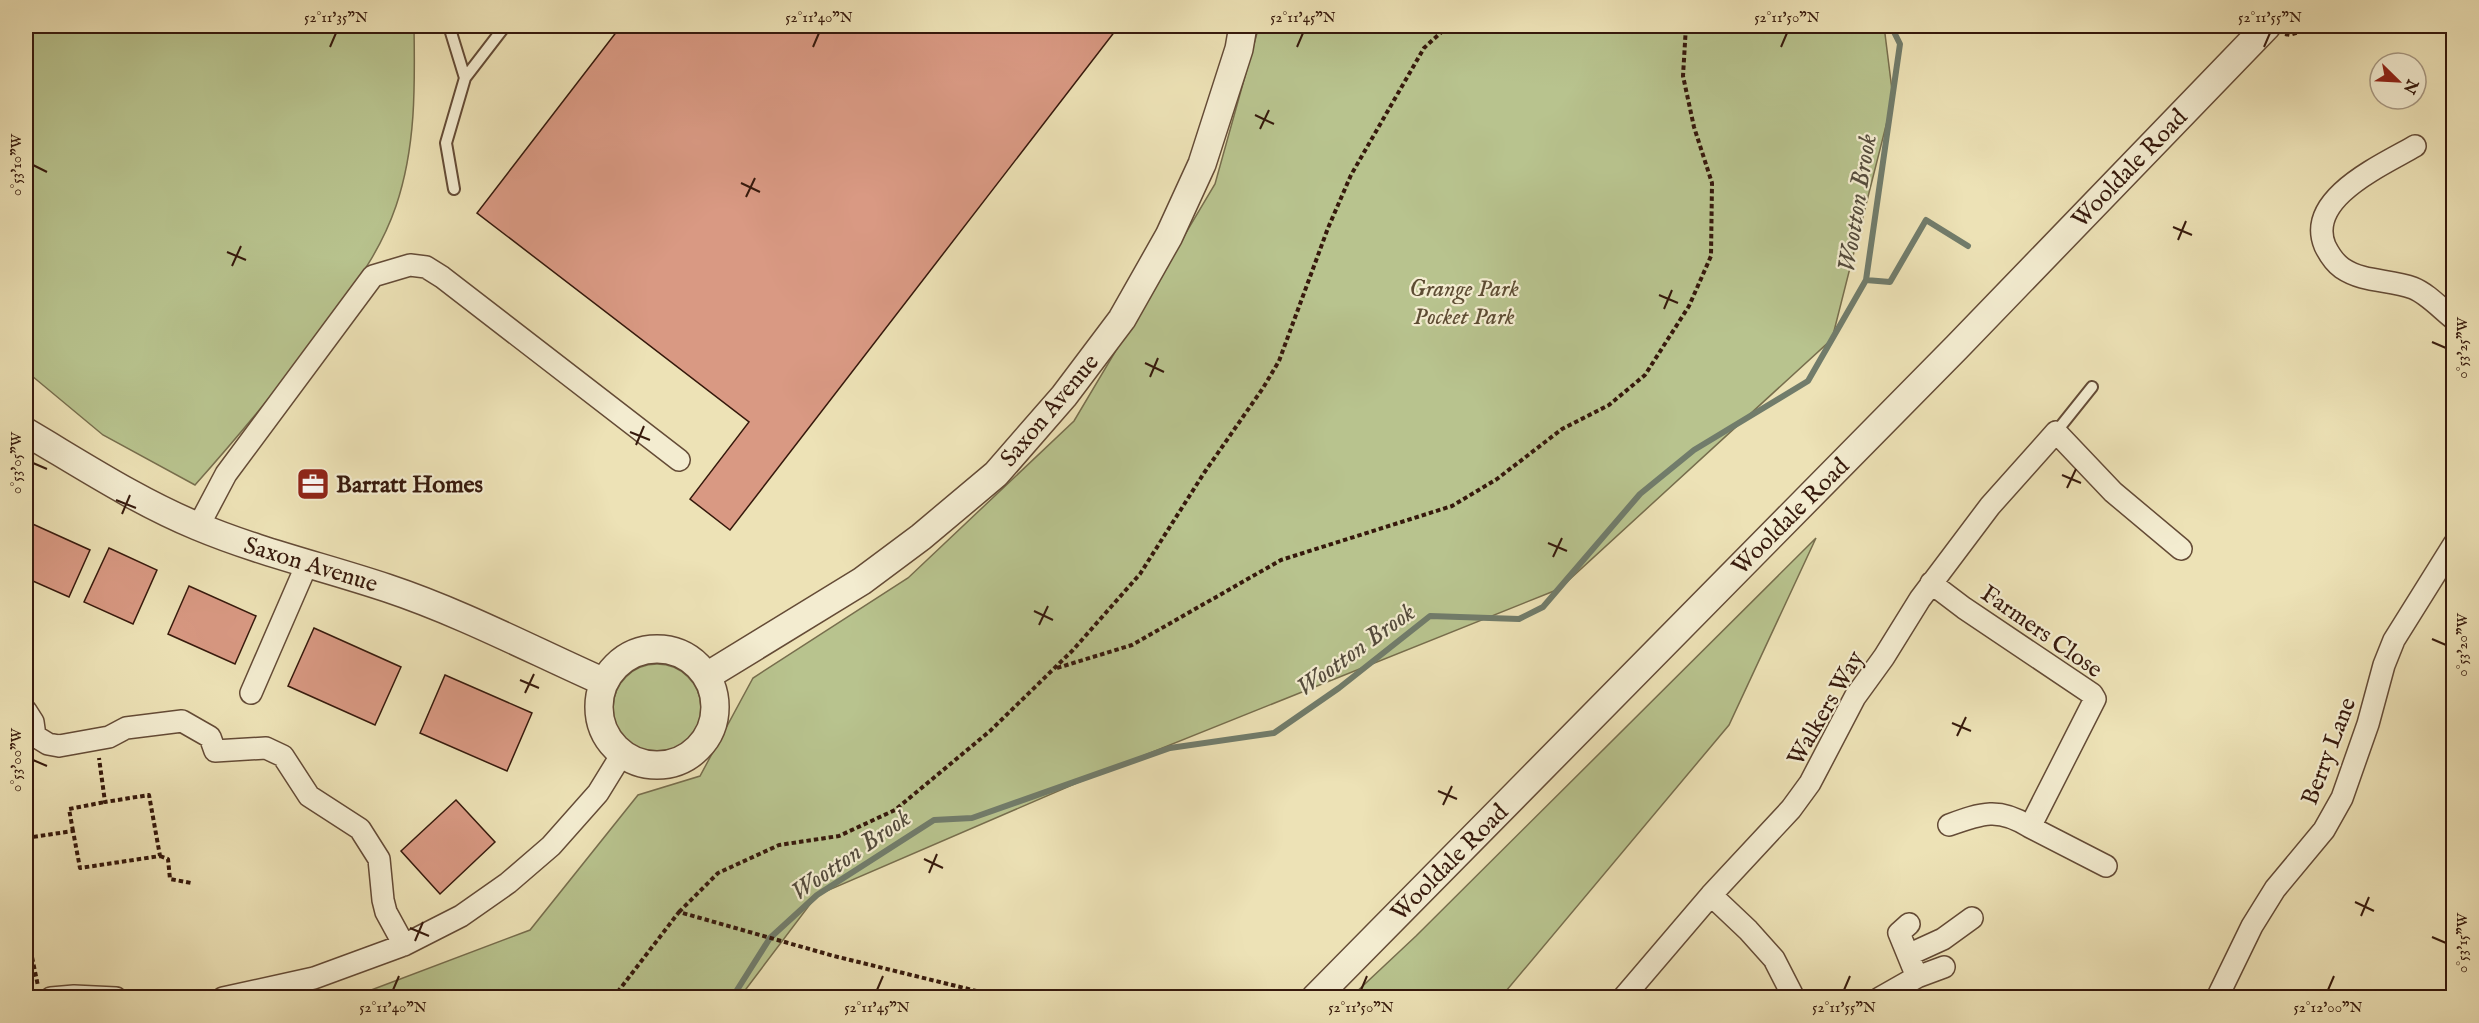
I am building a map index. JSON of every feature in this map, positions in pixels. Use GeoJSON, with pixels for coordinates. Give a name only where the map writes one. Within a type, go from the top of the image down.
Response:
{"type":"FeatureCollection","features":[{"type":"Feature","properties":{"kind":"street","name":"Saxon Avenue"},"geometry":{"type":"LineString","coordinates":[[707,676],[862,581],[921,537],[996,474],[1064,396],[1122,319],[1169,236],[1202,164],[1239,49],[1243,26]]}},
{"type":"Feature","properties":{"kind":"street","name":"Wooldale Road"},"geometry":{"type":"LineString","coordinates":[[1315,998],[1965,339],[2262,27]]}},
{"type":"Feature","properties":{"kind":"street"},"geometry":{"type":"LineString","coordinates":[[2415,146],[2360,179],[2337,196],[2324,218],[2321,236],[2328,253],[2343,268],[2378,282],[2415,289],[2454,319]]}},
{"type":"Feature","properties":{"kind":"street"},"geometry":{"type":"LineString","coordinates":[[198,527],[226,474],[373,276],[410,265],[426,267],[442,277],[679,460]]}},
{"type":"Feature","properties":{"kind":"street","name":"Saxon Avenue"},"geometry":{"type":"LineString","coordinates":[[26,432],[162,511],[198,527],[258,549],[388,588],[465,618],[604,682]]}},
{"type":"Feature","properties":{"kind":"street"},"geometry":{"type":"LineString","coordinates":[[2056,432],[2113,492],[2181,549]]}},
{"type":"Feature","properties":{"kind":"street","name":"Walkers Way"},"geometry":{"type":"LineString","coordinates":[[1623,998],[1711,895],[1791,809],[1810,783],[1855,697],[1931,584],[1990,506],[2056,432]]}},
{"type":"Feature","properties":{"kind":"street","name":"Berry Lane"},"geometry":{"type":"LineString","coordinates":[[2217,998],[2252,926],[2275,889],[2324,830],[2342,798],[2394,640],[2454,544]]}},
{"type":"Feature","properties":{"kind":"street"},"geometry":{"type":"LineString","coordinates":[[251,693],[307,564]]}},
{"type":"Feature","properties":{"kind":"street","name":"Farmers Close"},"geometry":{"type":"LineString","coordinates":[[1931,584],[2092,694],[2095,699],[2030,827]]}},
{"type":"Feature","properties":{"kind":"street"},"geometry":{"type":"LineString","coordinates":[[663,649],[682,654],[707,676],[715,703],[711,726],[701,744],[676,761],[656,765],[637,761],[622,754],[605,734],[599,715],[599,700],[604,682],[618,663],[635,652],[663,649]]}},
{"type":"Feature","properties":{"kind":"street"},"geometry":{"type":"LineString","coordinates":[[26,711],[33,723],[35,736],[48,744],[59,746],[109,737],[126,728],[182,720],[210,737],[215,751],[267,748],[283,756],[309,796],[360,829],[373,848],[379,859],[386,912],[404,945]]}},
{"type":"Feature","properties":{"kind":"street"},"geometry":{"type":"LineString","coordinates":[[223,998],[314,978],[404,945],[461,915],[508,883],[551,846],[598,793],[622,754]]}},
{"type":"Feature","properties":{"kind":"street"},"geometry":{"type":"LineString","coordinates":[[1949,825],[1970,817],[1995,813],[2012,815],[2030,827],[2106,866]]}},
{"type":"Feature","properties":{"kind":"street"},"geometry":{"type":"LineString","coordinates":[[1711,895],[1748,930],[1774,959],[1794,998]]}},
{"type":"Feature","properties":{"kind":"street"},"geometry":{"type":"LineString","coordinates":[[1908,955],[1943,939],[1972,918]]}},
{"type":"Feature","properties":{"kind":"street"},"geometry":{"type":"LineString","coordinates":[[1909,924],[1899,933],[1917,977]]}},
{"type":"Feature","properties":{"kind":"street"},"geometry":{"type":"LineString","coordinates":[[1884,996],[1917,977],[1944,967]]}},
{"type":"Feature","properties":{"kind":"street"},"geometry":{"type":"LineString","coordinates":[[51,998],[74,996],[116,998]]}},
{"type":"Feature","properties":{"kind":"lane"},"geometry":{"type":"LineString","coordinates":[[449,26],[465,78]]}},
{"type":"Feature","properties":{"kind":"lane"},"geometry":{"type":"LineString","coordinates":[[454,189],[446,144],[465,78],[505,26]]}},
{"type":"Feature","properties":{"kind":"lane"},"geometry":{"type":"LineString","coordinates":[[2056,432],[2092,387]]}},
{"type":"Feature","properties":{"kind":"path"},"geometry":{"type":"LineString","coordinates":[[613,998],[679,912],[718,873],[779,845],[839,836],[896,810],[990,731],[1055,668],[1140,574],[1279,361],[1328,228],[1351,175],[1424,48],[1448,26]]}},
{"type":"Feature","properties":{"kind":"path"},"geometry":{"type":"LineString","coordinates":[[1055,668],[1132,645],[1281,560],[1452,506],[1497,479],[1562,429],[1609,405],[1645,375],[1689,306],[1711,256],[1712,183],[1694,127],[1683,76],[1686,26]]}},
{"type":"Feature","properties":{"kind":"path"},"geometry":{"type":"LineString","coordinates":[[96,739],[105,802]]}},
{"type":"Feature","properties":{"kind":"path"},"geometry":{"type":"LineString","coordinates":[[160,856],[149,795],[69,809],[80,868],[160,856],[168,859],[170,879],[191,883]]}},
{"type":"Feature","properties":{"kind":"path"},"geometry":{"type":"LineString","coordinates":[[26,838],[73,831]]}},
{"type":"Feature","properties":{"kind":"path"},"geometry":{"type":"LineString","coordinates":[[679,912],[834,956],[1005,998]]}},
{"type":"Feature","properties":{"kind":"path"},"geometry":{"type":"LineString","coordinates":[[26,928],[41,998]]}},
{"type":"Feature","properties":{"kind":"green space"},"geometry":{"type":"Polygon","coordinates":[[[26,26],[414,26],[414,94],[411,139],[403,184],[383,237],[359,279],[314,341],[265,404],[195,485],[103,435],[26,371],[26,26]]]}},
{"type":"Feature","properties":{"kind":"green space","name":"Grange Park Pocket Park"},"geometry":{"type":"Polygon","coordinates":[[[1259,26],[1884,26],[1893,98],[1832,339],[1559,589],[1100,773],[817,895],[740,997],[350,998],[530,930],[638,795],[700,776],[753,678],[908,578],[1074,421],[1215,184],[1259,26]]]}},
{"type":"Feature","properties":{"kind":"green space"},"geometry":{"type":"Polygon","coordinates":[[[1816,538],[1729,725],[1501,997],[1351,997],[1416,936],[1816,538]]]}},
{"type":"Feature","properties":{"kind":"green space"},"geometry":{"type":"Polygon","coordinates":[[[657,664],[674,668],[688,677],[697,691],[701,708],[697,725],[688,739],[674,748],[657,752],[640,748],[626,739],[617,725],[613,708],[617,691],[626,677],[640,668],[657,664]]]}},
{"type":"Feature","properties":{"kind":"building"},"geometry":{"type":"Polygon","coordinates":[[[621,26],[1119,26],[730,530],[690,499],[749,422],[477,213],[621,26]]]}},
{"type":"Feature","properties":{"kind":"building"},"geometry":{"type":"Polygon","coordinates":[[[26,521],[90,550],[69,597],[26,578],[26,521]]]}},
{"type":"Feature","properties":{"kind":"building"},"geometry":{"type":"Polygon","coordinates":[[[109,548],[157,570],[133,624],[84,602],[109,548]]]}},
{"type":"Feature","properties":{"kind":"building"},"geometry":{"type":"Polygon","coordinates":[[[189,586],[256,616],[235,664],[168,634],[189,586]]]}},
{"type":"Feature","properties":{"kind":"building"},"geometry":{"type":"Polygon","coordinates":[[[314,628],[401,667],[375,725],[288,686],[314,628]]]}},
{"type":"Feature","properties":{"kind":"building"},"geometry":{"type":"Polygon","coordinates":[[[445,675],[532,713],[507,771],[420,733],[445,675]]]}},
{"type":"Feature","properties":{"kind":"building"},"geometry":{"type":"Polygon","coordinates":[[[456,800],[495,842],[440,894],[401,851],[456,800]]]}},
{"type":"Feature","properties":{"kind":"waterway","name":"Wootton Brook"},"geometry":{"type":"LineString","coordinates":[[732,998],[770,938],[817,895],[934,820],[972,818],[1170,748],[1274,733],[1339,688],[1430,616],[1519,619],[1543,607],[1640,494],[1694,450],[1808,381],[1866,280],[1900,44],[1891,26]]}},
{"type":"Feature","properties":{"kind":"waterway"},"geometry":{"type":"LineString","coordinates":[[1866,280],[1890,282],[1926,220],[1968,246]]}},
{"type":"Feature","properties":{"kind":"place","name":"Barratt Homes"},"geometry":{"type":"Point","coordinates":[313,484]}}]}
